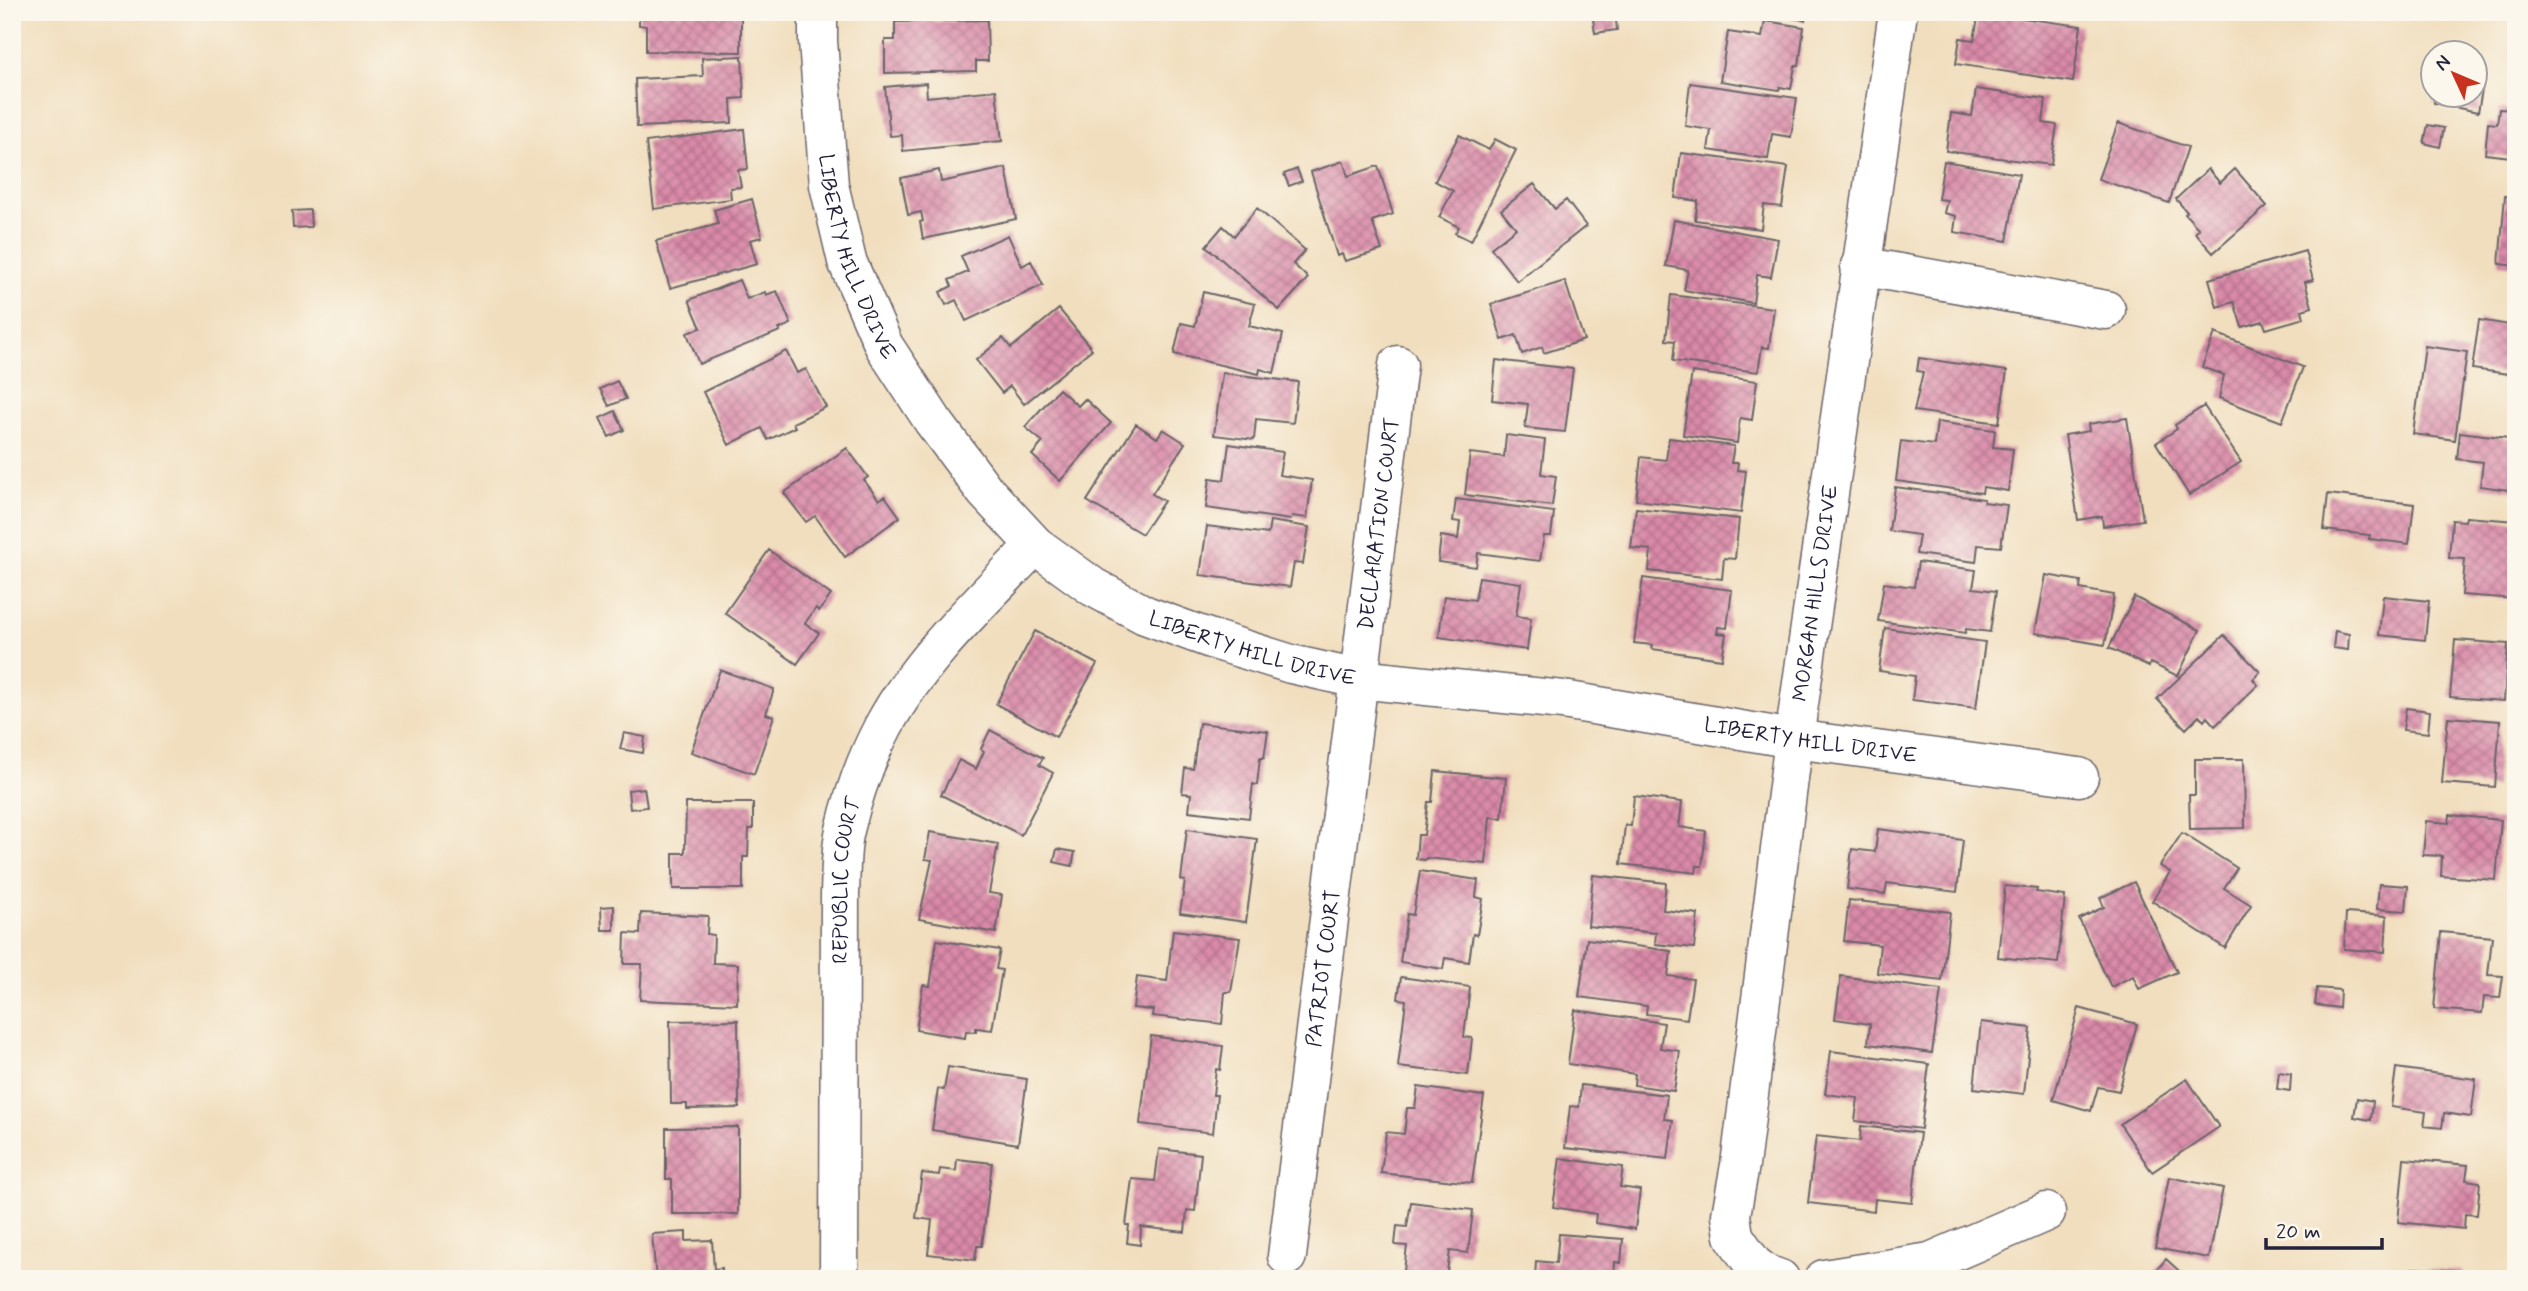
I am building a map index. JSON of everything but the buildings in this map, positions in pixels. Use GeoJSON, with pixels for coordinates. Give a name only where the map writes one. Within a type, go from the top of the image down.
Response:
{"type":"FeatureCollection","features":[{"type":"Feature","properties":{"kind":"street","name":"LIBERTY HILL DRIVE"},"geometry":{"type":"LineString","coordinates":[[818,12],[829,185],[847,261],[884,346],[933,421],[985,491],[1035,545],[1093,587],[1145,615],[1210,639],[1291,664],[1359,679],[1563,700],[1794,739],[2079,777]]}},
{"type":"Feature","properties":{"kind":"street","name":"MORGAN HILLS DRIVE"},"geometry":{"type":"LineString","coordinates":[[1780,1279],[1766,1274],[1753,1264],[1734,1236],[1731,1215],[1740,1164],[1794,739],[1898,12]]}},
{"type":"Feature","properties":{"kind":"street"},"geometry":{"type":"LineString","coordinates":[[1860,266],[2106,310]]}},
{"type":"Feature","properties":{"kind":"street","name":"DECLARATION COURT"},"geometry":{"type":"LineString","coordinates":[[1359,679],[1398,365]]}},
{"type":"Feature","properties":{"kind":"street","name":"REPUBLIC COURT"},"geometry":{"type":"LineString","coordinates":[[839,1279],[840,894],[844,832],[884,725],[920,671],[1035,545]]}},
{"type":"Feature","properties":{"kind":"street","name":"PATRIOT COURT"},"geometry":{"type":"LineString","coordinates":[[1287,1256],[1359,679]]}},
{"type":"Feature","properties":{"kind":"street"},"geometry":{"type":"LineString","coordinates":[[1824,1279],[1930,1262],[2046,1212]]}}]}
